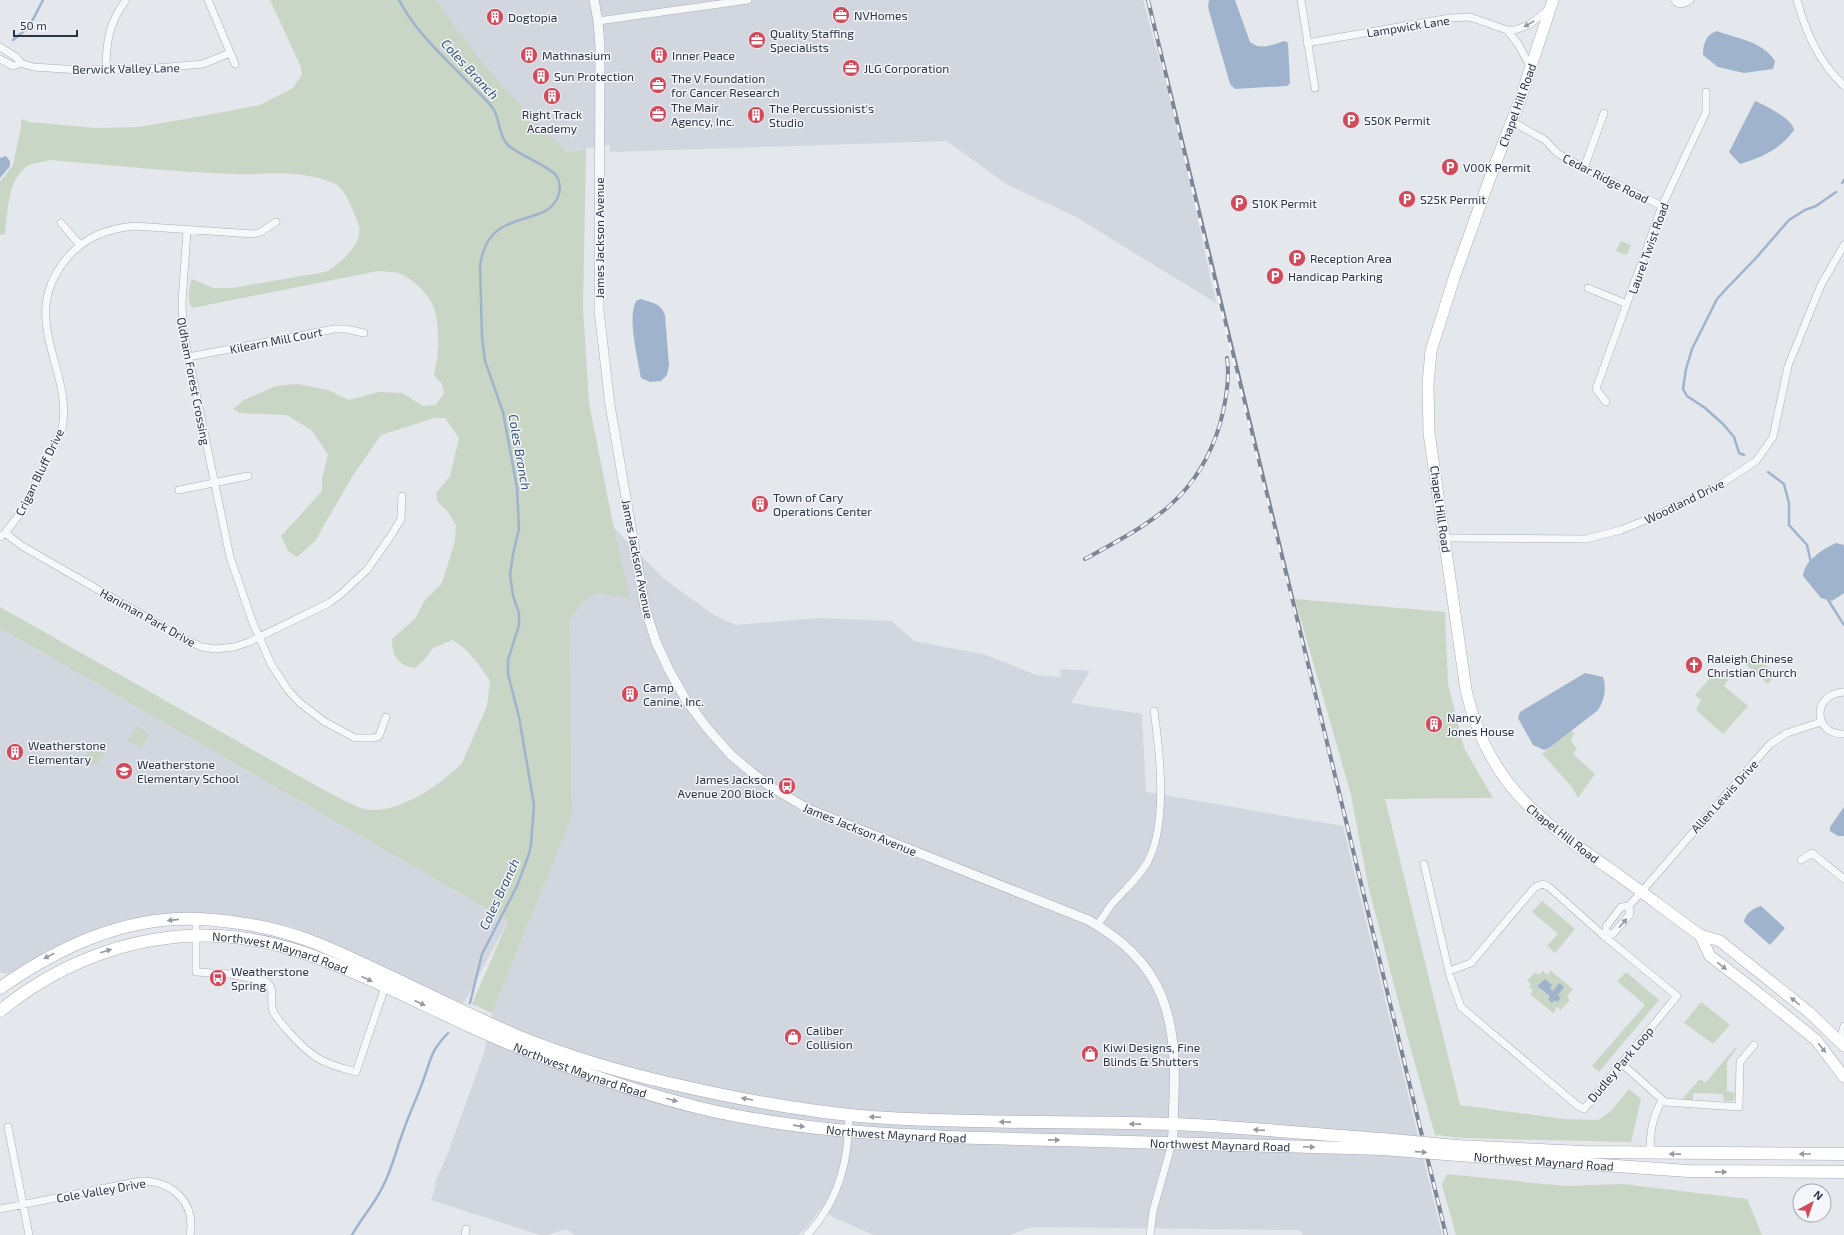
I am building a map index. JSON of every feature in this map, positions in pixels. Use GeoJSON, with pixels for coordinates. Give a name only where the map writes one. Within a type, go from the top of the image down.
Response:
{"type":"FeatureCollection","features":[{"type":"Feature","properties":{"kind":"main road","name":"Chapel Hill Road"},"geometry":{"type":"LineString","coordinates":[[1551,5],[1531,68],[1459,264],[1431,351],[1428,384],[1429,433],[1466,690],[1472,717],[1483,743],[1499,772],[1519,797],[1539,816],[1568,840],[1700,935],[1720,941],[1810,1013],[1843,1042]]}},
{"type":"Feature","properties":{"kind":"main road","name":"Northwest Maynard Road"},"geometry":{"type":"LineString","coordinates":[[0,989],[46,958],[91,937],[141,924],[196,919],[258,926],[298,936],[341,954],[516,1035],[618,1070],[720,1094],[780,1105],[849,1115],[922,1120],[1174,1124],[1688,1171],[1844,1172]]}},
{"type":"Feature","properties":{"kind":"main road","name":"Chapel Hill Road"},"geometry":{"type":"LineString","coordinates":[[1700,935],[1710,956],[1816,1040],[1844,1078]]}},
{"type":"Feature","properties":{"kind":"main road","name":"Northwest Maynard Road"},"geometry":{"type":"LineString","coordinates":[[0,1011],[10,1002],[41,981],[68,966],[97,954],[127,945],[157,939],[220,936],[251,939],[280,945],[321,958],[522,1049],[602,1079],[690,1105],[734,1115],[849,1132],[928,1137],[1172,1143],[1382,1144]]}},
{"type":"Feature","properties":{"kind":"main road"},"geometry":{"type":"LineString","coordinates":[[0,989],[10,1002]]}},
{"type":"Feature","properties":{"kind":"main road","name":"Northwest Maynard Road"},"geometry":{"type":"LineString","coordinates":[[1457,1150],[1844,1154]]}},
{"type":"Feature","properties":{"kind":"street"},"geometry":{"type":"LineString","coordinates":[[106,70],[106,45],[110,27],[114,16],[126,0]]}},
{"type":"Feature","properties":{"kind":"street"},"geometry":{"type":"LineString","coordinates":[[208,0],[235,64]]}},
{"type":"Feature","properties":{"kind":"street","name":"James Jackson Avenue"},"geometry":{"type":"LineString","coordinates":[[594,0],[598,21],[600,68],[599,310],[610,405],[644,601],[656,642],[668,670],[694,712],[731,755],[768,785],[810,810],[1038,899],[1097,925],[1115,937],[1135,955],[1153,978],[1171,1023],[1175,1063],[1174,1124],[1172,1143]]}},
{"type":"Feature","properties":{"kind":"street"},"geometry":{"type":"LineString","coordinates":[[598,21],[748,0]]}},
{"type":"Feature","properties":{"kind":"street"},"geometry":{"type":"LineString","coordinates":[[1302,0],[1307,43],[1315,88]]}},
{"type":"Feature","properties":{"kind":"street"},"geometry":{"type":"LineString","coordinates":[[1674,0],[1676,3],[1681,4],[1686,4],[1690,0]]}},
{"type":"Feature","properties":{"kind":"street"},"geometry":{"type":"LineString","coordinates":[[1797,0],[1812,44],[1824,64],[1844,86]]}},
{"type":"Feature","properties":{"kind":"street"},"geometry":{"type":"LineString","coordinates":[[1507,30],[1515,30],[1529,25],[1551,5]]}},
{"type":"Feature","properties":{"kind":"street","name":"Lampwick Lane"},"geometry":{"type":"LineString","coordinates":[[1307,43],[1470,17],[1507,30]]}},
{"type":"Feature","properties":{"kind":"street"},"geometry":{"type":"LineString","coordinates":[[1507,30],[1518,44],[1531,68]]}},
{"type":"Feature","properties":{"kind":"street","name":"Berwick Valley Lane"},"geometry":{"type":"LineString","coordinates":[[0,47],[16,57],[20,63],[33,67],[57,69],[153,69],[204,64],[230,53]]}},
{"type":"Feature","properties":{"kind":"street","name":"Berwick Valley Lane"},"geometry":{"type":"LineString","coordinates":[[0,59],[13,66],[20,63]]}},
{"type":"Feature","properties":{"kind":"street","name":"Laurel Twist Road"},"geometry":{"type":"LineString","coordinates":[[1606,402],[1596,388],[1662,206],[1706,112],[1706,92]]}},
{"type":"Feature","properties":{"kind":"street"},"geometry":{"type":"LineString","coordinates":[[1584,168],[1604,113]]}},
{"type":"Feature","properties":{"kind":"street","name":"Cedar Ridge Road"},"geometry":{"type":"LineString","coordinates":[[1512,121],[1545,140],[1556,153],[1662,206]]}},
{"type":"Feature","properties":{"kind":"street","name":"Crigan Bluff Drive"},"geometry":{"type":"LineString","coordinates":[[2,535],[17,519],[26,504],[62,429],[64,420],[63,399],[48,334],[46,306],[51,286],[57,272],[79,244],[95,235],[123,227],[134,226],[187,231],[254,234],[261,232],[276,222]]}},
{"type":"Feature","properties":{"kind":"street"},"geometry":{"type":"LineString","coordinates":[[61,223],[79,244]]}},
{"type":"Feature","properties":{"kind":"street","name":"Oldham Forest Crossing"},"geometry":{"type":"LineString","coordinates":[[187,231],[181,316],[188,356],[230,557],[259,638],[271,664],[288,690],[300,703],[325,722],[356,738],[374,738],[379,736],[386,717]]}},
{"type":"Feature","properties":{"kind":"street","name":"Woodland Drive"},"geometry":{"type":"LineString","coordinates":[[1445,538],[1586,539],[1621,530],[1653,517],[1718,486],[1756,461],[1773,437],[1788,366],[1822,285],[1844,245]]}},
{"type":"Feature","properties":{"kind":"street"},"geometry":{"type":"LineString","coordinates":[[1588,288],[1627,304]]}},
{"type":"Feature","properties":{"kind":"street","name":"Kilearn Mill Court"},"geometry":{"type":"LineString","coordinates":[[188,356],[334,329],[346,329],[364,333]]}},
{"type":"Feature","properties":{"kind":"street"},"geometry":{"type":"LineString","coordinates":[[179,490],[248,476]]}},
{"type":"Feature","properties":{"kind":"street","name":"Haniman Park Drive"},"geometry":{"type":"LineString","coordinates":[[2,535],[165,629],[202,647],[216,649],[234,647],[259,638],[324,606],[341,594],[354,582],[379,553],[401,519],[402,496]]}},
{"type":"Feature","properties":{"kind":"street"},"geometry":{"type":"LineString","coordinates":[[1844,692],[1837,693],[1826,698],[1821,704],[1819,713],[1821,722],[1832,733],[1844,734]]}},
{"type":"Feature","properties":{"kind":"street"},"geometry":{"type":"LineString","coordinates":[[1097,925],[1112,905],[1134,881],[1148,861],[1154,846],[1160,812],[1158,743],[1154,711]]}},
{"type":"Feature","properties":{"kind":"street","name":"Allen Lewis Drive"},"geometry":{"type":"LineString","coordinates":[[1628,906],[1770,744],[1787,733],[1821,722]]}},
{"type":"Feature","properties":{"kind":"street"},"geometry":{"type":"LineString","coordinates":[[1801,860],[1812,853],[1844,879]]}},
{"type":"Feature","properties":{"kind":"street","name":"Dudley Park Loop"},"geometry":{"type":"LineString","coordinates":[[1424,864],[1449,971],[1461,1007],[1578,1106],[1584,1109],[1677,996],[1549,887],[1543,884],[1535,887],[1471,964],[1449,971]]}},
{"type":"Feature","properties":{"kind":"street"},"geometry":{"type":"LineString","coordinates":[[1628,906],[1630,914],[1613,934],[1605,934],[1606,927],[1620,907],[1628,906]]}},
{"type":"Feature","properties":{"kind":"street"},"geometry":{"type":"LineString","coordinates":[[196,919],[196,972],[230,974],[266,982],[270,986],[272,992],[272,1008],[278,1020],[299,1043],[316,1058],[340,1067],[356,1072],[385,987]]}},
{"type":"Feature","properties":{"kind":"street"},"geometry":{"type":"LineString","coordinates":[[1843,1042],[1844,1026]]}},
{"type":"Feature","properties":{"kind":"street"},"geometry":{"type":"LineString","coordinates":[[1621,1063],[1665,1102],[1739,1107],[1740,1062],[1754,1045]]}},
{"type":"Feature","properties":{"kind":"street"},"geometry":{"type":"LineString","coordinates":[[1650,1153],[1651,1125],[1654,1114],[1662,1100]]}},
{"type":"Feature","properties":{"kind":"street"},"geometry":{"type":"LineString","coordinates":[[807,1235],[819,1222],[839,1186],[844,1167],[849,1132],[849,1115]]}},
{"type":"Feature","properties":{"kind":"street"},"geometry":{"type":"LineString","coordinates":[[8,1127],[29,1235]]}},
{"type":"Feature","properties":{"kind":"street"},"geometry":{"type":"LineString","coordinates":[[1150,1235],[1153,1211],[1172,1143]]}},
{"type":"Feature","properties":{"kind":"street","name":"Cole Valley Drive"},"geometry":{"type":"LineString","coordinates":[[0,1209],[141,1181],[154,1181],[173,1189],[184,1201],[190,1216],[190,1235]]}},
{"type":"Feature","properties":{"kind":"shaded area"},"geometry":{"type":"Polygon","coordinates":[[[406,0],[1143,0],[1179,134],[1216,303],[1076,217],[1006,184],[947,141],[610,152],[610,145],[549,154],[406,0]]]}},
{"type":"Feature","properties":{"kind":"shaded area"},"geometry":{"type":"Polygon","coordinates":[[[567,521],[609,523],[664,579],[714,615],[736,625],[818,618],[892,621],[914,641],[986,655],[1036,675],[1061,677],[1060,669],[1090,671],[1071,703],[1142,714],[1146,792],[1343,826],[1442,1235],[1303,1235],[1300,1230],[1032,1227],[1010,1235],[874,1235],[833,1217],[820,1209],[808,1226],[798,1235],[575,1235],[566,1229],[548,1235],[540,1235],[431,1200],[436,1186],[435,1183],[448,1153],[485,1050],[492,1013],[572,816],[567,521]]]}},
{"type":"Feature","properties":{"kind":"shaded area","name":"Weatherstone Elementary School"},"geometry":{"type":"Polygon","coordinates":[[[0,628],[508,921],[465,1001],[462,1003],[290,926],[197,914],[144,918],[90,931],[49,950],[7,974],[0,972],[0,628]]]}},
{"type":"Feature","properties":{"kind":"green space"},"geometry":{"type":"Polygon","coordinates":[[[270,0],[436,0],[465,41],[497,80],[549,135],[567,152],[586,149],[583,308],[589,403],[614,529],[630,598],[603,594],[592,595],[581,605],[569,620],[572,816],[492,1013],[472,1004],[508,921],[0,628],[0,607],[322,789],[364,809],[377,810],[390,808],[404,803],[430,789],[453,772],[462,763],[487,706],[490,681],[474,658],[464,648],[452,640],[433,648],[425,659],[415,668],[404,665],[397,659],[392,645],[392,639],[415,619],[424,601],[442,583],[455,541],[456,525],[448,512],[437,501],[436,493],[450,476],[459,438],[445,418],[434,418],[381,435],[352,477],[315,541],[297,557],[288,551],[281,536],[322,491],[322,479],[328,454],[311,430],[287,415],[240,413],[233,409],[244,400],[276,386],[297,384],[328,390],[349,400],[379,392],[402,393],[423,406],[436,405],[444,393],[442,384],[434,375],[438,350],[438,332],[434,308],[426,294],[414,282],[402,274],[396,272],[378,271],[192,308],[189,302],[190,285],[192,279],[213,288],[232,288],[325,272],[331,269],[350,252],[358,238],[359,230],[358,223],[350,203],[338,186],[324,179],[295,174],[211,173],[50,160],[28,166],[20,173],[12,189],[5,234],[0,235],[0,182],[13,165],[21,127],[21,119],[30,122],[96,128],[139,127],[260,105],[293,88],[302,75],[301,67],[270,0]]]}},
{"type":"Feature","properties":{"kind":"green space"},"geometry":{"type":"Polygon","coordinates":[[[1621,241],[1631,245],[1627,255],[1616,251],[1621,241]]]}},
{"type":"Feature","properties":{"kind":"green space"},"geometry":{"type":"Polygon","coordinates":[[[1295,599],[1445,612],[1448,684],[1464,748],[1493,798],[1385,799],[1460,1105],[1564,1119],[1598,1120],[1611,1111],[1629,1089],[1641,1099],[1631,1142],[1464,1138],[1435,1135],[1368,885],[1351,795],[1295,599]]]}},
{"type":"Feature","properties":{"kind":"green space"},"geometry":{"type":"Polygon","coordinates":[[[1752,653],[1776,674],[1768,684],[1744,663],[1752,653]]]}},
{"type":"Feature","properties":{"kind":"green space"},"geometry":{"type":"Polygon","coordinates":[[[1718,669],[1729,679],[1724,686],[1748,706],[1723,734],[1696,710],[1701,700],[1695,695],[1718,669]]]}},
{"type":"Feature","properties":{"kind":"green space"},"geometry":{"type":"Polygon","coordinates":[[[137,726],[149,734],[141,748],[128,740],[137,726]]]}},
{"type":"Feature","properties":{"kind":"green space"},"geometry":{"type":"Polygon","coordinates":[[[1570,732],[1574,732],[1571,741],[1577,749],[1573,754],[1595,774],[1578,798],[1572,787],[1542,754],[1570,732]]]}},
{"type":"Feature","properties":{"kind":"green space"},"geometry":{"type":"Polygon","coordinates":[[[92,745],[104,752],[96,765],[84,758],[92,745]]]}},
{"type":"Feature","properties":{"kind":"green space"},"geometry":{"type":"Polygon","coordinates":[[[1542,901],[1575,929],[1555,953],[1547,946],[1558,934],[1532,912],[1542,901]]]}},
{"type":"Feature","properties":{"kind":"green space"},"geometry":{"type":"Polygon","coordinates":[[[1543,971],[1547,975],[1551,971],[1573,989],[1567,997],[1570,1000],[1561,1010],[1557,1007],[1553,1013],[1530,994],[1533,991],[1529,987],[1531,984],[1527,981],[1535,972],[1539,975],[1543,971]]]}},
{"type":"Feature","properties":{"kind":"green space"},"geometry":{"type":"Polygon","coordinates":[[[1626,972],[1659,1000],[1599,1072],[1592,1066],[1645,1005],[1617,981],[1626,972]]]}},
{"type":"Feature","properties":{"kind":"green space"},"geometry":{"type":"Polygon","coordinates":[[[1701,1002],[1730,1025],[1713,1044],[1684,1023],[1701,1002]]]}},
{"type":"Feature","properties":{"kind":"green space"},"geometry":{"type":"Polygon","coordinates":[[[1736,1047],[1737,1048],[1727,1062],[1727,1091],[1735,1093],[1733,1101],[1724,1101],[1723,1094],[1693,1093],[1693,1100],[1685,1101],[1683,1098],[1699,1080],[1701,1079],[1705,1083],[1736,1047]]]}},
{"type":"Feature","properties":{"kind":"green space"},"geometry":{"type":"Polygon","coordinates":[[[1447,1174],[1564,1186],[1623,1184],[1747,1199],[1762,1235],[1456,1235],[1442,1185],[1447,1174]]]}},
{"type":"Feature","properties":{"kind":"water"},"geometry":{"type":"Polygon","coordinates":[[[1209,0],[1235,0],[1250,42],[1254,45],[1272,45],[1285,41],[1288,43],[1290,83],[1287,86],[1235,89],[1230,84],[1209,11],[1209,0]]]}},
{"type":"Feature","properties":{"kind":"water"},"geometry":{"type":"Polygon","coordinates":[[[1717,31],[1749,42],[1763,49],[1770,54],[1775,61],[1773,69],[1744,73],[1718,67],[1703,55],[1706,40],[1710,34],[1717,31]]]}},
{"type":"Feature","properties":{"kind":"water"},"geometry":{"type":"Polygon","coordinates":[[[1755,101],[1772,109],[1784,117],[1789,121],[1794,130],[1777,148],[1763,156],[1740,164],[1729,152],[1755,101]]]}},
{"type":"Feature","properties":{"kind":"water"},"geometry":{"type":"Polygon","coordinates":[[[6,156],[10,161],[10,166],[0,178],[0,158],[6,156]]]}},
{"type":"Feature","properties":{"kind":"water"},"geometry":{"type":"Polygon","coordinates":[[[641,299],[659,306],[665,315],[669,365],[667,375],[661,381],[650,382],[641,378],[634,339],[633,318],[636,301],[641,299]]]}},
{"type":"Feature","properties":{"kind":"water"},"geometry":{"type":"Polygon","coordinates":[[[1836,543],[1844,545],[1844,593],[1832,601],[1821,598],[1803,576],[1807,565],[1815,556],[1836,543]]]}},
{"type":"Feature","properties":{"kind":"water"},"geometry":{"type":"Polygon","coordinates":[[[1585,673],[1603,677],[1605,686],[1604,695],[1597,711],[1549,748],[1544,750],[1533,745],[1518,718],[1520,712],[1585,673]]]}},
{"type":"Feature","properties":{"kind":"water"},"geometry":{"type":"Polygon","coordinates":[[[1844,807],[1844,836],[1838,836],[1830,831],[1830,827],[1844,807]]]}},
{"type":"Feature","properties":{"kind":"water"},"geometry":{"type":"Polygon","coordinates":[[[1761,906],[1785,928],[1770,945],[1744,922],[1748,914],[1761,906]]]}},
{"type":"Feature","properties":{"kind":"water"},"geometry":{"type":"Polygon","coordinates":[[[1545,979],[1552,985],[1550,988],[1553,991],[1559,983],[1564,987],[1558,995],[1561,998],[1557,1002],[1555,1000],[1552,1003],[1548,999],[1550,996],[1537,986],[1545,979]]]}},
{"type":"Feature","properties":{"kind":"waterway"},"geometry":{"type":"LineString","coordinates":[[13,40],[29,27],[43,0]]}},
{"type":"Feature","properties":{"kind":"waterway","name":"Coles Branch"},"geometry":{"type":"LineString","coordinates":[[399,0],[414,24],[423,35],[492,107],[496,114],[501,134],[509,146],[554,173],[560,185],[559,194],[553,205],[543,212],[506,225],[494,233],[485,246],[480,266],[482,337],[485,361],[503,412],[517,488],[519,529],[510,574],[513,596],[519,613],[519,625],[508,660],[508,674],[519,717],[534,805],[529,854],[517,886],[482,954],[470,1003]]}},
{"type":"Feature","properties":{"kind":"waterway"},"geometry":{"type":"LineString","coordinates":[[1744,455],[1739,453],[1734,437],[1723,424],[1705,408],[1687,396],[1683,389],[1686,369],[1692,349],[1717,299],[1756,258],[1789,220],[1805,210],[1816,206],[1836,192]]}},
{"type":"Feature","properties":{"kind":"waterway"},"geometry":{"type":"LineString","coordinates":[[1768,472],[1784,484],[1789,503],[1789,525],[1807,545],[1811,563]]}},
{"type":"Feature","properties":{"kind":"waterway"},"geometry":{"type":"LineString","coordinates":[[1827,598],[1844,625]]}},
{"type":"Feature","properties":{"kind":"waterway","name":"Coles Branch"},"geometry":{"type":"LineString","coordinates":[[352,1235],[380,1193],[432,1055],[448,1033]]}},
{"type":"Feature","properties":{"kind":"railway"},"geometry":{"type":"LineString","coordinates":[[1148,0],[1221,309],[1446,1235]]}},
{"type":"Feature","properties":{"kind":"railway"},"geometry":{"type":"LineString","coordinates":[[1085,559],[1151,521],[1185,491],[1198,472],[1210,450],[1220,424],[1228,383],[1227,358]]}},
{"type":"Feature","properties":{"kind":"place","name":"NVHomes"},"geometry":{"type":"Point","coordinates":[841,15]}},
{"type":"Feature","properties":{"kind":"place","name":"Dogtopia"},"geometry":{"type":"Point","coordinates":[495,17]}},
{"type":"Feature","properties":{"kind":"place","name":"Quality Staffing Specialists"},"geometry":{"type":"Point","coordinates":[757,40]}},
{"type":"Feature","properties":{"kind":"place","name":"Mathnasium"},"geometry":{"type":"Point","coordinates":[529,55]}},
{"type":"Feature","properties":{"kind":"place","name":"Inner Peace"},"geometry":{"type":"Point","coordinates":[659,55]}},
{"type":"Feature","properties":{"kind":"place","name":"JLG Corporation"},"geometry":{"type":"Point","coordinates":[851,68]}},
{"type":"Feature","properties":{"kind":"place","name":"Sun Protection"},"geometry":{"type":"Point","coordinates":[541,76]}},
{"type":"Feature","properties":{"kind":"place","name":"The V Foundation for Cancer Research"},"geometry":{"type":"Point","coordinates":[658,85]}},
{"type":"Feature","properties":{"kind":"place","name":"Right Track Academy"},"geometry":{"type":"Point","coordinates":[552,96]}},
{"type":"Feature","properties":{"kind":"place","name":"The Mair Agency, Inc."},"geometry":{"type":"Point","coordinates":[658,114]}},
{"type":"Feature","properties":{"kind":"place","name":"The Percussionist's Studio"},"geometry":{"type":"Point","coordinates":[756,115]}},
{"type":"Feature","properties":{"kind":"place","name":"S50K Permit"},"geometry":{"type":"Point","coordinates":[1351,120]}},
{"type":"Feature","properties":{"kind":"place","name":"V00K Permit"},"geometry":{"type":"Point","coordinates":[1450,167]}},
{"type":"Feature","properties":{"kind":"place","name":"S25K Permit"},"geometry":{"type":"Point","coordinates":[1407,199]}},
{"type":"Feature","properties":{"kind":"place","name":"S10K Permit"},"geometry":{"type":"Point","coordinates":[1239,203]}},
{"type":"Feature","properties":{"kind":"place","name":"Reception Area"},"geometry":{"type":"Point","coordinates":[1297,258]}},
{"type":"Feature","properties":{"kind":"place","name":"Handicap Parking"},"geometry":{"type":"Point","coordinates":[1275,276]}},
{"type":"Feature","properties":{"kind":"place","name":"Town of Cary Operations Center"},"geometry":{"type":"Point","coordinates":[760,504]}},
{"type":"Feature","properties":{"kind":"place","name":"Raleigh Chinese Christian Church"},"geometry":{"type":"Point","coordinates":[1694,665]}},
{"type":"Feature","properties":{"kind":"place","name":"Camp Canine, Inc."},"geometry":{"type":"Point","coordinates":[630,694]}},
{"type":"Feature","properties":{"kind":"place","name":"Nancy Jones House"},"geometry":{"type":"Point","coordinates":[1434,724]}},
{"type":"Feature","properties":{"kind":"place","name":"Weatherstone Elementary"},"geometry":{"type":"Point","coordinates":[15,752]}},
{"type":"Feature","properties":{"kind":"place","name":"Weatherstone Elementary School"},"geometry":{"type":"Point","coordinates":[124,771]}},
{"type":"Feature","properties":{"kind":"place","name":"James Jackson Avenue 200 Block"},"geometry":{"type":"Point","coordinates":[787,786]}},
{"type":"Feature","properties":{"kind":"place","name":"Weatherstone Spring"},"geometry":{"type":"Point","coordinates":[218,978]}},
{"type":"Feature","properties":{"kind":"place","name":"Caliber Collision"},"geometry":{"type":"Point","coordinates":[793,1037]}},
{"type":"Feature","properties":{"kind":"place","name":"Kiwi Designs, Fine Blinds & Shutters"},"geometry":{"type":"Point","coordinates":[1090,1054]}}]}
